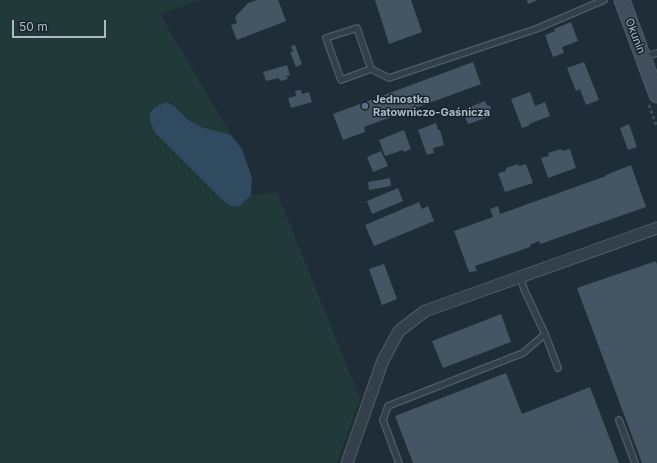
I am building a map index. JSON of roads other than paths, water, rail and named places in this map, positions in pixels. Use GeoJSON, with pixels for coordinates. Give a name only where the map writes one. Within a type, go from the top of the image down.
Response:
{"type":"FeatureCollection","features":[{"type":"Feature","properties":{"kind":"main road","name":"Okunin"},"geometry":{"type":"LineString","coordinates":[[622,0],[650,55],[657,95]]}},
{"type":"Feature","properties":{"kind":"street"},"geometry":{"type":"LineString","coordinates":[[347,463],[383,360],[399,331],[425,311],[657,228]]}},
{"type":"Feature","properties":{"kind":"lane"},"geometry":{"type":"LineString","coordinates":[[371,69],[341,80],[326,38],[356,28],[371,69],[389,78],[536,29],[604,0]]}},
{"type":"Feature","properties":{"kind":"lane"},"geometry":{"type":"LineString","coordinates":[[520,276],[524,289],[545,334],[558,368]]}},
{"type":"Feature","properties":{"kind":"lane"},"geometry":{"type":"LineString","coordinates":[[399,463],[383,420],[388,406],[523,352],[545,334]]}},
{"type":"Feature","properties":{"kind":"lane"},"geometry":{"type":"LineString","coordinates":[[619,420],[635,463]]}},
{"type":"Feature","properties":{"kind":"water"},"geometry":{"type":"Polygon","coordinates":[[[167,102],[175,107],[187,119],[201,127],[231,135],[242,149],[252,178],[251,195],[240,206],[233,207],[222,200],[156,134],[151,123],[150,114],[155,107],[167,102]]]}},
{"type":"Feature","properties":{"kind":"place","name":"Jednostka Ratowniczo-Gaśnicza"},"geometry":{"type":"Point","coordinates":[365,106]}}]}
